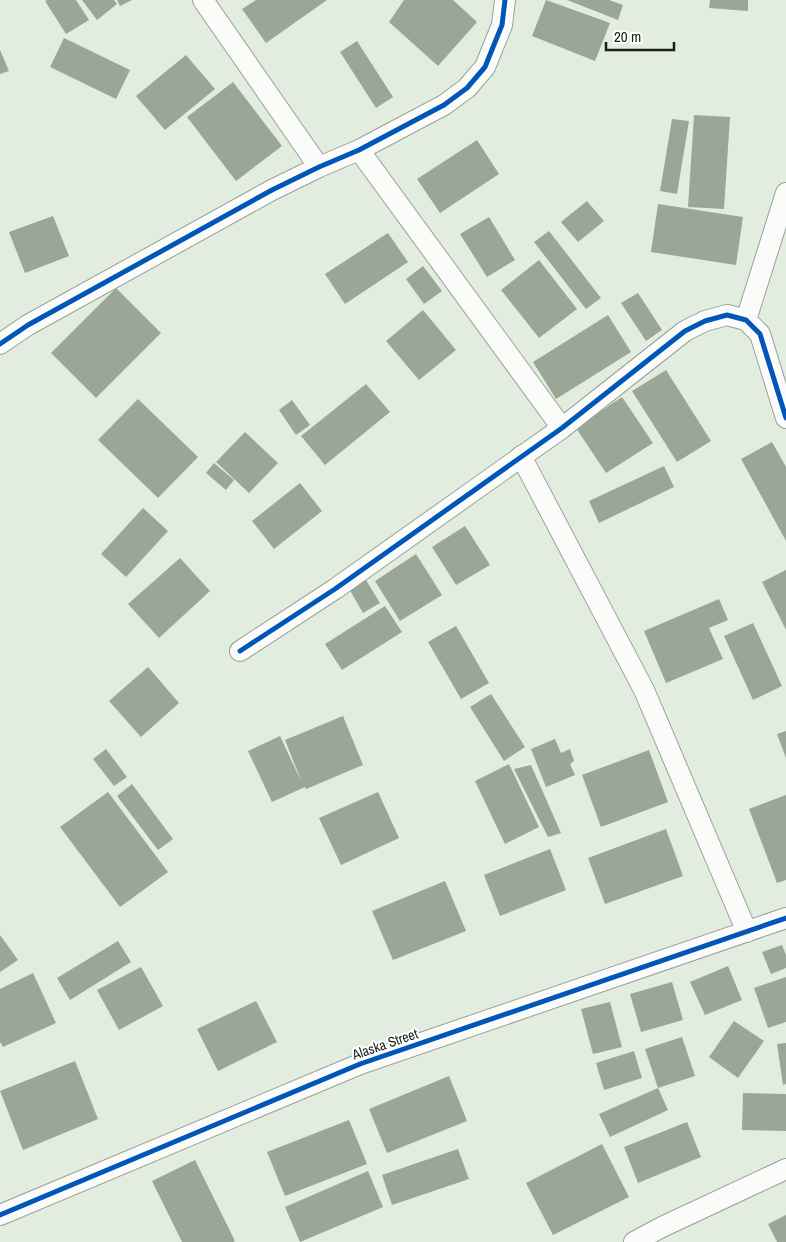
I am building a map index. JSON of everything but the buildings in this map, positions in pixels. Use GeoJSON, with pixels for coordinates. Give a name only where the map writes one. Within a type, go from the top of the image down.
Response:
{"type":"FeatureCollection","features":[{"type":"Feature","properties":{"kind":"street"},"geometry":{"type":"LineString","coordinates":[[203,0],[319,166]]}},
{"type":"Feature","properties":{"kind":"street"},"geometry":{"type":"LineString","coordinates":[[0,344],[28,325],[272,190],[319,166],[359,150],[444,106],[467,88],[485,67],[502,25],[505,0]]}},
{"type":"Feature","properties":{"kind":"street"},"geometry":{"type":"LineString","coordinates":[[359,150],[562,428]]}},
{"type":"Feature","properties":{"kind":"street"},"geometry":{"type":"LineString","coordinates":[[746,320],[786,193]]}},
{"type":"Feature","properties":{"kind":"street"},"geometry":{"type":"LineString","coordinates":[[240,651],[334,589],[562,428],[685,330],[705,321],[727,315],[746,320],[760,334],[786,418]]}},
{"type":"Feature","properties":{"kind":"street"},"geometry":{"type":"LineString","coordinates":[[521,456],[644,690],[747,932]]}},
{"type":"Feature","properties":{"kind":"street","name":"Alaska Street"},"geometry":{"type":"LineString","coordinates":[[0,1215],[360,1064],[786,918]]}},
{"type":"Feature","properties":{"kind":"street"},"geometry":{"type":"LineString","coordinates":[[634,1242],[786,1169]]}},
{"type":"Feature","properties":{"kind":"cycle path"},"geometry":{"type":"LineString","coordinates":[[0,344],[28,325],[272,190],[359,150],[444,105],[467,88],[485,67],[502,25],[505,0]]}},
{"type":"Feature","properties":{"kind":"cycle path"},"geometry":{"type":"LineString","coordinates":[[240,651],[335,589],[562,428],[685,331],[705,321],[727,315],[746,320],[760,334],[786,418]]}},
{"type":"Feature","properties":{"kind":"cycle path"},"geometry":{"type":"LineString","coordinates":[[0,1215],[360,1064],[786,918]]}}]}
